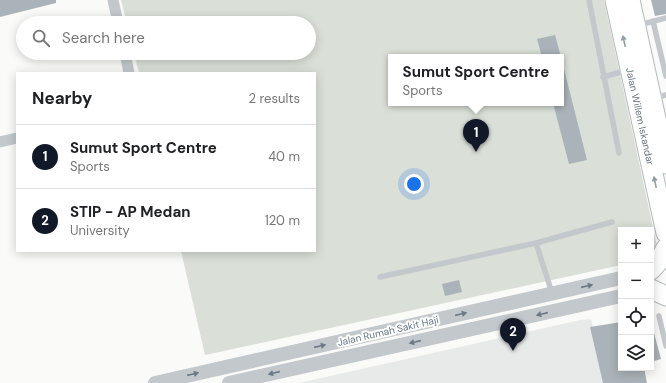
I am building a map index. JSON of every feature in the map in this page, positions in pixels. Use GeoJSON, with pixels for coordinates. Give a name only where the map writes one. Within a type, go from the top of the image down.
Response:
{"type":"FeatureCollection","features":[{"type":"Feature","properties":{"kind":"highway","name":"Jalan Willem Iskandar"},"geometry":{"type":"LineString","coordinates":[[615,0],[666,234]]}},
{"type":"Feature","properties":{"kind":"highway","name":"Jalan Willem Iskandar"},"geometry":{"type":"LineString","coordinates":[[630,0],[644,24],[659,97],[666,164]]}},
{"type":"Feature","properties":{"kind":"highway"},"geometry":{"type":"LineString","coordinates":[[654,267],[666,248]]}},
{"type":"Feature","properties":{"kind":"highway"},"geometry":{"type":"LineString","coordinates":[[654,290],[666,296]]}},
{"type":"Feature","properties":{"kind":"street"},"geometry":{"type":"LineString","coordinates":[[113,0],[116,16]]}},
{"type":"Feature","properties":{"kind":"street"},"geometry":{"type":"LineString","coordinates":[[126,60],[129,72]]}},
{"type":"Feature","properties":{"kind":"street"},"geometry":{"type":"LineString","coordinates":[[0,142],[16,138]]}},
{"type":"Feature","properties":{"kind":"street"},"geometry":{"type":"LineString","coordinates":[[654,270],[666,268]]}},
{"type":"Feature","properties":{"kind":"street","name":"Jalan Rumah Sakit Haji"},"geometry":{"type":"LineString","coordinates":[[158,383],[618,279]]}},
{"type":"Feature","properties":{"kind":"street"},"geometry":{"type":"LineString","coordinates":[[654,288],[666,286]]}},
{"type":"Feature","properties":{"kind":"street","name":"Jalan Rumah Sakit Haji"},"geometry":{"type":"LineString","coordinates":[[229,383],[618,297]]}},
{"type":"Feature","properties":{"kind":"lane"},"geometry":{"type":"LineString","coordinates":[[589,0],[619,153]]}},
{"type":"Feature","properties":{"kind":"lane"},"geometry":{"type":"LineString","coordinates":[[666,18],[644,24],[666,76]]}},
{"type":"Feature","properties":{"kind":"lane"},"geometry":{"type":"LineString","coordinates":[[603,77],[630,69]]}},
{"type":"Feature","properties":{"kind":"lane"},"geometry":{"type":"LineString","coordinates":[[380,277],[536,243],[612,222]]}},
{"type":"Feature","properties":{"kind":"lane"},"geometry":{"type":"LineString","coordinates":[[536,243],[552,294]]}},
{"type":"Feature","properties":{"kind":"lane"},"geometry":{"type":"LineString","coordinates":[[659,316],[666,346]]}},
{"type":"Feature","properties":{"kind":"shaded area"},"geometry":{"type":"Polygon","coordinates":[[[121,0],[604,0],[653,227],[618,227],[618,266],[205,355],[181,252],[316,252],[316,72],[139,72],[136,60],[316,60],[316,16],[125,16],[121,0]]]}},
{"type":"Feature","properties":{"kind":"shaded area"},"geometry":{"type":"Polygon","coordinates":[[[654,232],[657,246],[654,252],[654,232]]]}},
{"type":"Feature","properties":{"kind":"shaded area"},"geometry":{"type":"Polygon","coordinates":[[[591,319],[606,383],[299,383],[580,320],[591,319]]]}},
{"type":"Feature","properties":{"kind":"building"},"geometry":{"type":"Polygon","coordinates":[[[0,0],[56,0],[56,3],[0,17],[0,0]]]}},
{"type":"Feature","properties":{"kind":"building"},"geometry":{"type":"Polygon","coordinates":[[[651,0],[666,0],[666,14],[655,16],[651,0]]]}},
{"type":"Feature","properties":{"kind":"building"},"geometry":{"type":"Polygon","coordinates":[[[555,35],[560,54],[541,54],[537,39],[555,35]]]}},
{"type":"Feature","properties":{"kind":"building"},"geometry":{"type":"Polygon","coordinates":[[[564,69],[587,160],[569,164],[554,106],[564,106],[564,69]]]}},
{"type":"Feature","properties":{"kind":"building"},"geometry":{"type":"Polygon","coordinates":[[[459,280],[462,292],[445,296],[442,284],[459,280]]]}},
{"type":"Feature","properties":{"kind":"building"},"geometry":{"type":"Polygon","coordinates":[[[618,322],[618,371],[645,371],[647,383],[603,383],[590,327],[618,322]]]}},
{"type":"Feature","properties":{"kind":"building"},"geometry":{"type":"Polygon","coordinates":[[[654,333],[661,359],[654,361],[654,333]]]}},
{"type":"Feature","properties":{"kind":"place","name":"Sumut Sport Centre"},"geometry":{"type":"Point","coordinates":[476,152]}},
{"type":"Feature","properties":{"kind":"place","name":"STIP - AP Medan"},"geometry":{"type":"Point","coordinates":[513,351]}}]}
